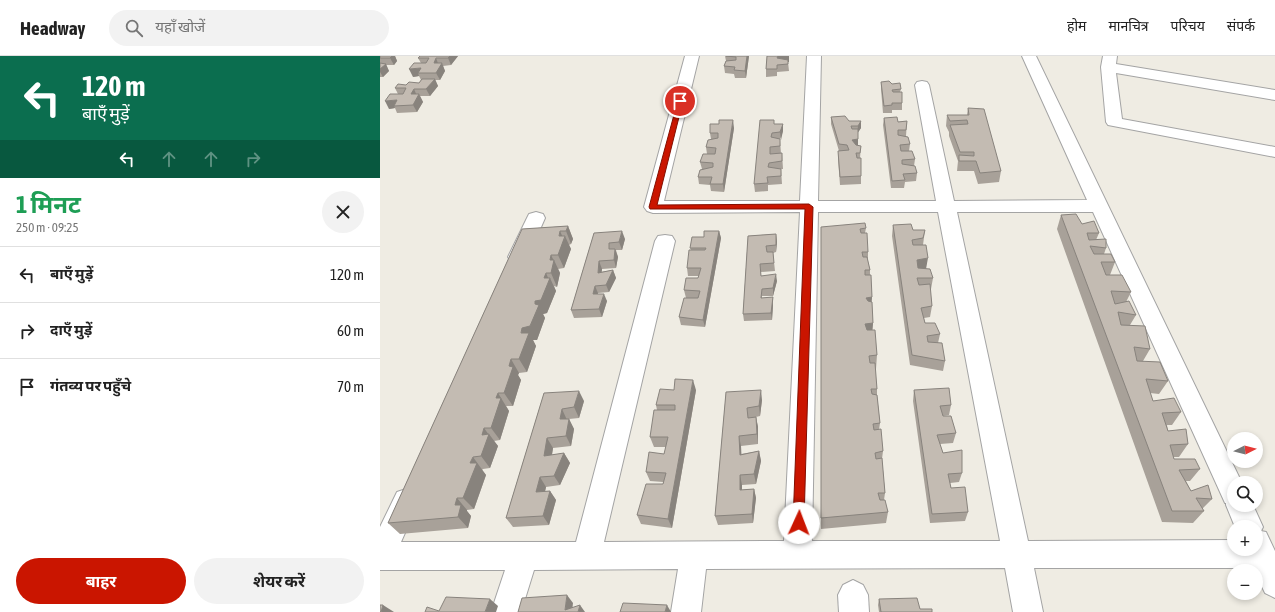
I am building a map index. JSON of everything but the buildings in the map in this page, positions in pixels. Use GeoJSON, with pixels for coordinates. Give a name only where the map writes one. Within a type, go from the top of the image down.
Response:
{"type":"FeatureCollection","features":[{"type":"Feature","properties":{"kind":"street"},"geometry":{"type":"LineString","coordinates":[[692,56],[653,207],[1100,206]]}},
{"type":"Feature","properties":{"kind":"street"},"geometry":{"type":"LineString","coordinates":[[798,555],[814,56]]}},
{"type":"Feature","properties":{"kind":"street"},"geometry":{"type":"LineString","coordinates":[[1029,56],[1227,479]]}},
{"type":"Feature","properties":{"kind":"street"},"geometry":{"type":"LineString","coordinates":[[1275,95],[1109,61],[1114,122],[1275,152]]}},
{"type":"Feature","properties":{"kind":"street"},"geometry":{"type":"LineString","coordinates":[[922,85],[1028,612]]}},
{"type":"Feature","properties":{"kind":"street"},"geometry":{"type":"LineString","coordinates":[[510,275],[536,218]]}},
{"type":"Feature","properties":{"kind":"street"},"geometry":{"type":"LineString","coordinates":[[587,555],[665,241]]}},
{"type":"Feature","properties":{"kind":"street"},"geometry":{"type":"LineString","coordinates":[[414,484],[380,556],[1016,555],[1227,549]]}},
{"type":"Feature","properties":{"kind":"street"},"geometry":{"type":"LineString","coordinates":[[686,612],[694,555]]}},
{"type":"Feature","properties":{"kind":"street"},"geometry":{"type":"LineString","coordinates":[[506,612],[524,556]]}},
{"type":"Feature","properties":{"kind":"street"},"geometry":{"type":"LineString","coordinates":[[1263,556],[1275,582]]}},
{"type":"Feature","properties":{"kind":"route"},"geometry":{"type":"LineString","coordinates":[[680,101],[653,207],[809,207],[799,523]]}}]}
